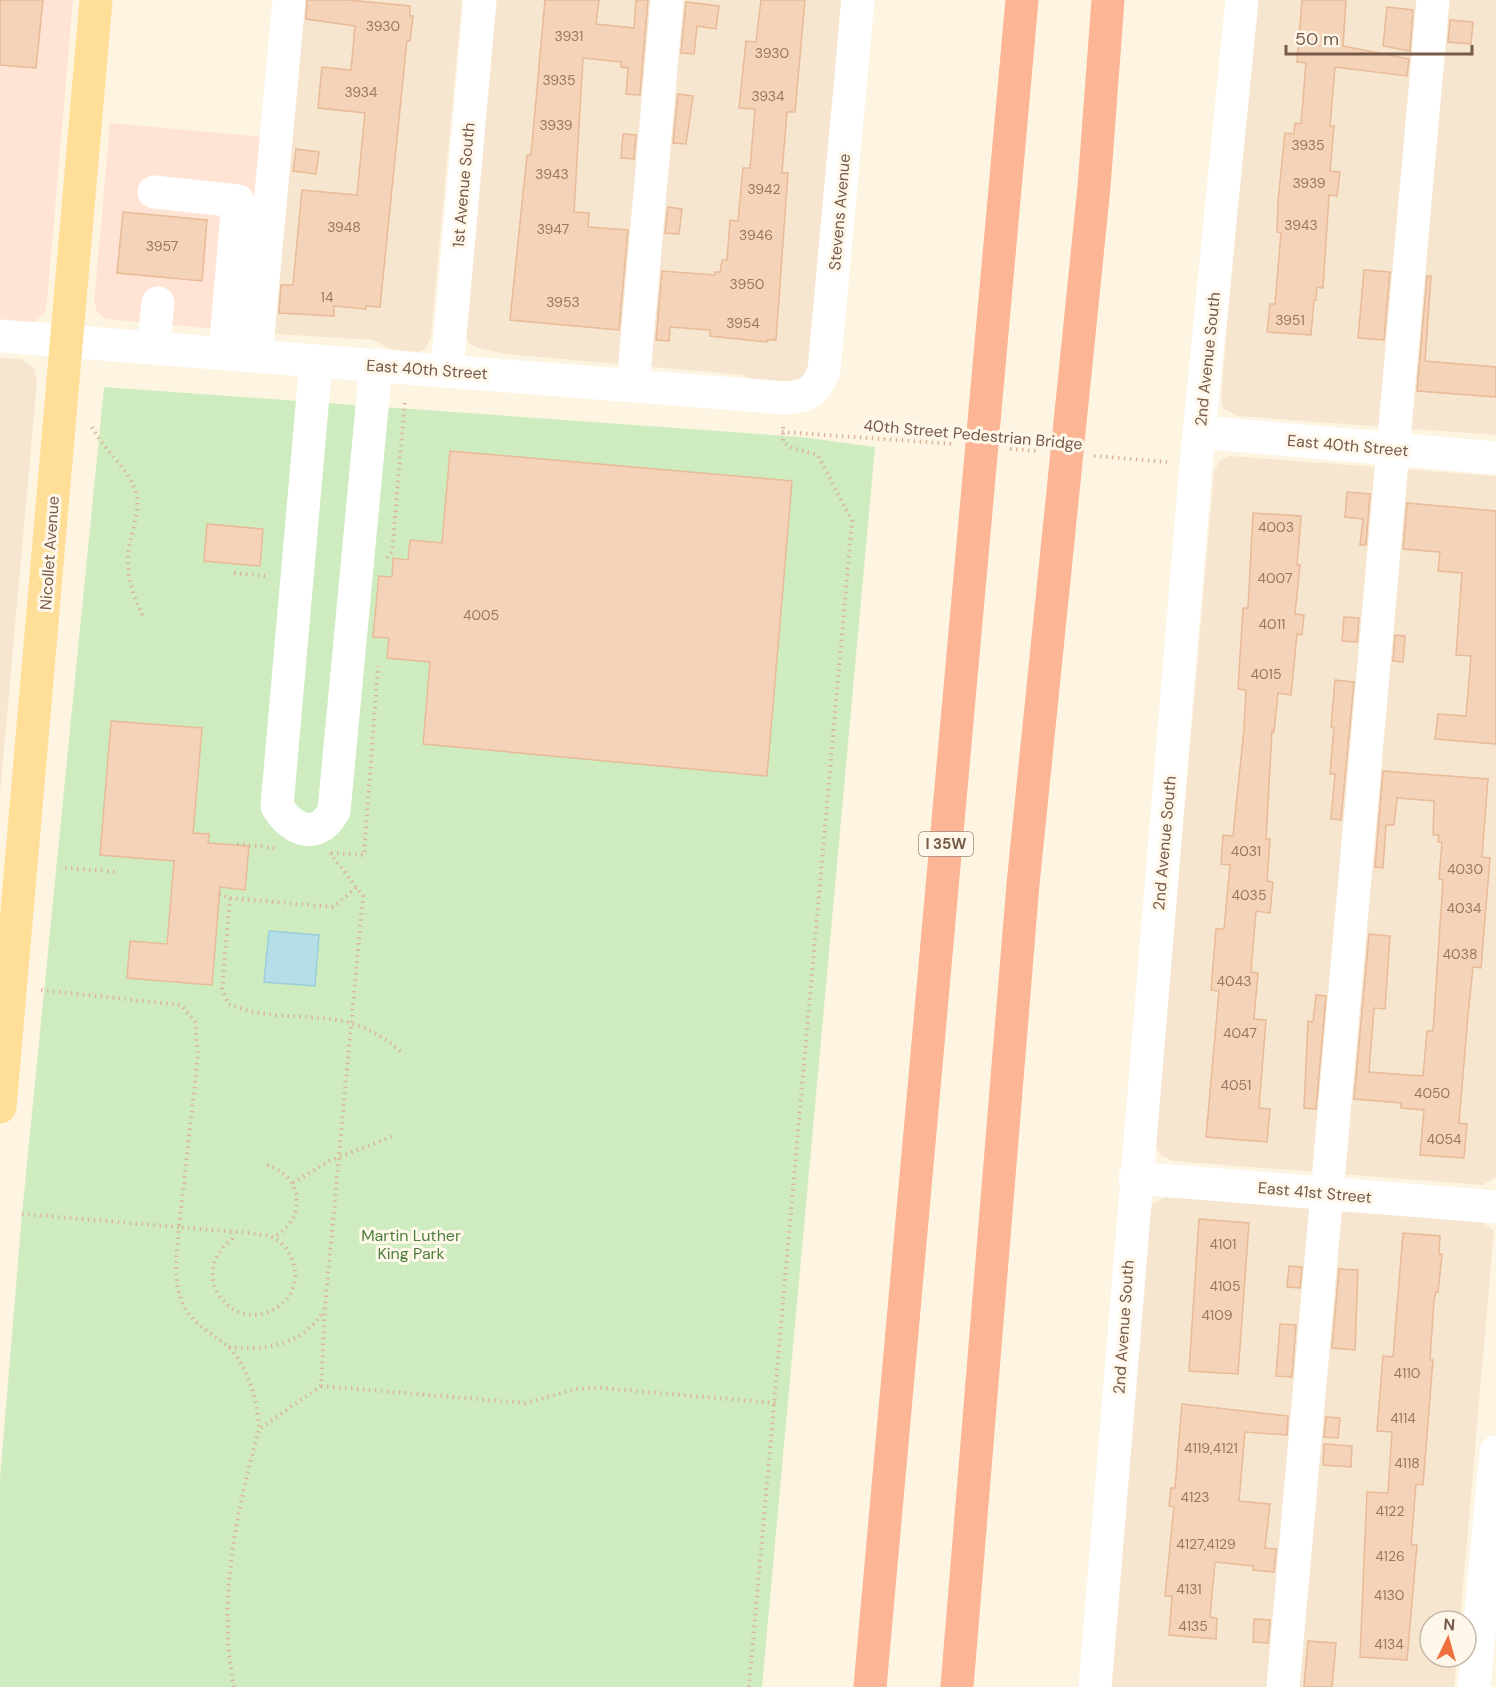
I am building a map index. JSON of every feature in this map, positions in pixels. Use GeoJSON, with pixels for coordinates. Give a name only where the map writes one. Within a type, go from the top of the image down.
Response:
{"type":"FeatureCollection","features":[{"type":"Feature","properties":{"kind":"highway","name":"I 35W"},"geometry":{"type":"LineString","coordinates":[[870,1687],[1022,0]]}},
{"type":"Feature","properties":{"kind":"highway"},"geometry":{"type":"LineString","coordinates":[[957,1687],[1023,884],[1094,187],[1108,0]]}},
{"type":"Feature","properties":{"kind":"main road","name":"Nicollet Avenue"},"geometry":{"type":"LineString","coordinates":[[0,1096],[96,0]]}},
{"type":"Feature","properties":{"kind":"street"},"geometry":{"type":"LineString","coordinates":[[241,355],[289,0]]}},
{"type":"Feature","properties":{"kind":"street","name":"1st Avenue South"},"geometry":{"type":"LineString","coordinates":[[447,370],[480,0]]}},
{"type":"Feature","properties":{"kind":"street"},"geometry":{"type":"LineString","coordinates":[[633,385],[667,0]]}},
{"type":"Feature","properties":{"kind":"street","name":"Stevens Avenue"},"geometry":{"type":"LineString","coordinates":[[786,398],[806,396],[818,387],[825,370],[858,0]]}},
{"type":"Feature","properties":{"kind":"street","name":"2nd Avenue South"},"geometry":{"type":"LineString","coordinates":[[1095,1687],[1135,1178],[1200,432],[1242,0]]}},
{"type":"Feature","properties":{"kind":"street"},"geometry":{"type":"LineString","coordinates":[[1283,1687],[1325,1193],[1433,0]]}},
{"type":"Feature","properties":{"kind":"street"},"geometry":{"type":"LineString","coordinates":[[154,192],[238,201],[241,355]]}},
{"type":"Feature","properties":{"kind":"street"},"geometry":{"type":"LineString","coordinates":[[153,348],[158,303]]}},
{"type":"Feature","properties":{"kind":"street","name":"East 40th Street"},"geometry":{"type":"LineString","coordinates":[[0,336],[786,398]]}},
{"type":"Feature","properties":{"kind":"street"},"geometry":{"type":"LineString","coordinates":[[316,361],[278,806],[286,822],[305,829],[321,827],[334,811],[376,365]]}},
{"type":"Feature","properties":{"kind":"street","name":"East 40th Street"},"geometry":{"type":"LineString","coordinates":[[1200,432],[1496,458]]}},
{"type":"Feature","properties":{"kind":"street","name":"East 41st Street"},"geometry":{"type":"LineString","coordinates":[[1135,1178],[1496,1207]]}},
{"type":"Feature","properties":{"kind":"street"},"geometry":{"type":"LineString","coordinates":[[1474,1687],[1496,1452]]}},
{"type":"Feature","properties":{"kind":"path"},"geometry":{"type":"LineString","coordinates":[[92,427],[137,493],[128,556],[131,591],[144,618]]}},
{"type":"Feature","properties":{"kind":"path","name":"40th Street Pedestrian Bridge"},"geometry":{"type":"LineString","coordinates":[[776,1403],[852,521],[819,455],[792,448],[783,442],[782,432],[959,444]]}},
{"type":"Feature","properties":{"kind":"path","name":"40th Street Pedestrian Bridge"},"geometry":{"type":"LineString","coordinates":[[1007,449],[1043,452]]}},
{"type":"Feature","properties":{"kind":"path","name":"40th Street Pedestrian Bridge"},"geometry":{"type":"LineString","coordinates":[[1090,456],[1162,462]]}},
{"type":"Feature","properties":{"kind":"path"},"geometry":{"type":"LineString","coordinates":[[234,573],[266,576]]}},
{"type":"Feature","properties":{"kind":"path"},"geometry":{"type":"LineString","coordinates":[[321,1386],[363,896],[330,853]]}},
{"type":"Feature","properties":{"kind":"path"},"geometry":{"type":"LineString","coordinates":[[65,868],[119,873]]}},
{"type":"Feature","properties":{"kind":"path"},"geometry":{"type":"LineString","coordinates":[[219,894],[230,898],[333,907],[357,888]]}},
{"type":"Feature","properties":{"kind":"path"},"geometry":{"type":"LineString","coordinates":[[230,898],[222,987],[228,1004],[249,1013],[351,1022],[387,1039],[403,1054]]}},
{"type":"Feature","properties":{"kind":"path"},"geometry":{"type":"LineString","coordinates":[[41,990],[181,1005],[195,1022],[198,1055],[179,1227],[177,1287],[184,1306],[193,1319],[228,1347],[249,1383],[259,1416],[259,1429],[240,1501],[226,1599],[228,1647],[234,1687]]}},
{"type":"Feature","properties":{"kind":"path"},"geometry":{"type":"LineString","coordinates":[[293,1183],[329,1161],[396,1135]]}},
{"type":"Feature","properties":{"kind":"path"},"geometry":{"type":"LineString","coordinates":[[22,1214],[274,1237],[284,1231],[297,1207],[297,1192],[293,1183],[277,1168],[267,1166]]}},
{"type":"Feature","properties":{"kind":"path"},"geometry":{"type":"LineString","coordinates":[[233,1233],[232,1239],[215,1260],[213,1282],[224,1303],[235,1311],[249,1315],[264,1314],[276,1308],[287,1299],[293,1289],[294,1263],[286,1248],[274,1237]]}},
{"type":"Feature","properties":{"kind":"path"},"geometry":{"type":"LineString","coordinates":[[228,1347],[265,1349],[280,1346],[308,1329],[317,1321],[326,1307]]}},
{"type":"Feature","properties":{"kind":"path"},"geometry":{"type":"LineString","coordinates":[[259,1429],[321,1386],[525,1403],[577,1389],[601,1388],[776,1403],[749,1687]]}},
{"type":"Feature","properties":{"kind":"shaded area"},"geometry":{"type":"Polygon","coordinates":[[[0,0],[73,0],[47,302],[45,312],[37,320],[28,324],[0,321],[0,0]]]}},
{"type":"Feature","properties":{"kind":"shaded area"},"geometry":{"type":"Polygon","coordinates":[[[289,0],[462,0],[431,337],[425,349],[417,352],[391,349],[373,340],[259,333],[289,0]]]}},
{"type":"Feature","properties":{"kind":"shaded area"},"geometry":{"type":"Polygon","coordinates":[[[492,0],[841,0],[811,371],[807,378],[768,386],[743,375],[506,354],[478,348],[470,343],[462,333],[492,0]]]}},
{"type":"Feature","properties":{"kind":"shaded area"},"geometry":{"type":"Polygon","coordinates":[[[1256,0],[1496,0],[1496,435],[1237,416],[1223,408],[1221,394],[1256,0]]]}},
{"type":"Feature","properties":{"kind":"shaded area"},"geometry":{"type":"Polygon","coordinates":[[[110,123],[276,138],[259,333],[106,319],[98,313],[94,303],[110,123]]]}},
{"type":"Feature","properties":{"kind":"shaded area"},"geometry":{"type":"Polygon","coordinates":[[[0,358],[20,359],[34,368],[37,381],[0,794],[0,358]]]}},
{"type":"Feature","properties":{"kind":"shaded area"},"geometry":{"type":"Polygon","coordinates":[[[1230,456],[1496,476],[1496,1177],[1483,1185],[1173,1161],[1160,1155],[1155,1145],[1214,472],[1219,461],[1230,456]]]}},
{"type":"Feature","properties":{"kind":"shaded area"},"geometry":{"type":"Polygon","coordinates":[[[1166,1197],[1480,1220],[1494,1231],[1461,1609],[1418,1609],[1418,1669],[1456,1669],[1454,1687],[1107,1687],[1148,1216],[1153,1203],[1166,1197]]]}},
{"type":"Feature","properties":{"kind":"green space","name":"Martin Luther King Park"},"geometry":{"type":"Polygon","coordinates":[[[104,387],[802,437],[875,447],[762,1687],[0,1687],[0,1479],[22,1214],[104,387]]]}},
{"type":"Feature","properties":{"kind":"water"},"geometry":{"type":"Polygon","coordinates":[[[269,931],[319,935],[315,986],[264,982],[269,931]]]}},
{"type":"Feature","properties":{"kind":"building"},"geometry":{"type":"Polygon","coordinates":[[[0,0],[43,0],[36,68],[0,65],[0,0]]]}},
{"type":"Feature","properties":{"kind":"building"},"geometry":{"type":"Polygon","coordinates":[[[307,0],[349,0],[410,6],[410,16],[413,16],[410,41],[407,40],[380,307],[366,306],[366,309],[334,306],[334,316],[279,313],[281,285],[293,285],[302,190],[357,195],[365,113],[318,108],[322,67],[351,70],[355,26],[306,19],[307,0]]]}},
{"type":"Feature","properties":{"kind":"building"},"geometry":{"type":"Polygon","coordinates":[[[545,0],[599,0],[596,24],[634,28],[636,0],[648,0],[640,95],[626,94],[628,68],[621,67],[621,62],[583,58],[574,212],[589,213],[588,227],[628,230],[619,330],[510,320],[527,155],[531,155],[545,0]]]}},
{"type":"Feature","properties":{"kind":"building"},"geometry":{"type":"Polygon","coordinates":[[[761,0],[805,0],[795,112],[787,112],[782,173],[788,173],[776,340],[767,340],[767,342],[710,336],[710,330],[670,327],[669,341],[656,340],[662,271],[715,275],[715,272],[720,272],[722,260],[727,260],[730,220],[738,221],[743,168],[750,168],[755,109],[739,108],[746,41],[756,42],[761,0]]]}},
{"type":"Feature","properties":{"kind":"building"},"geometry":{"type":"Polygon","coordinates":[[[1302,0],[1346,0],[1343,46],[1409,59],[1407,76],[1335,67],[1330,126],[1334,126],[1330,171],[1340,172],[1337,196],[1329,195],[1323,288],[1317,287],[1311,335],[1267,332],[1270,304],[1275,304],[1281,233],[1277,232],[1278,201],[1285,133],[1294,134],[1295,123],[1301,124],[1306,63],[1297,62],[1302,0]]]}},
{"type":"Feature","properties":{"kind":"building"},"geometry":{"type":"Polygon","coordinates":[[[686,2],[719,6],[716,29],[697,26],[694,54],[681,53],[686,2]]]}},
{"type":"Feature","properties":{"kind":"building"},"geometry":{"type":"Polygon","coordinates":[[[1387,7],[1413,10],[1410,51],[1383,46],[1387,7]]]}},
{"type":"Feature","properties":{"kind":"building"},"geometry":{"type":"Polygon","coordinates":[[[1450,20],[1473,22],[1471,44],[1448,42],[1450,20]]]}},
{"type":"Feature","properties":{"kind":"building"},"geometry":{"type":"Polygon","coordinates":[[[678,94],[693,96],[686,144],[673,143],[678,94]]]}},
{"type":"Feature","properties":{"kind":"building"},"geometry":{"type":"Polygon","coordinates":[[[623,134],[636,135],[634,159],[621,158],[623,134]]]}},
{"type":"Feature","properties":{"kind":"building"},"geometry":{"type":"Polygon","coordinates":[[[296,149],[319,152],[316,174],[293,171],[296,149]]]}},
{"type":"Feature","properties":{"kind":"building"},"geometry":{"type":"Polygon","coordinates":[[[668,207],[682,209],[679,234],[665,233],[668,207]]]}},
{"type":"Feature","properties":{"kind":"building"},"geometry":{"type":"Polygon","coordinates":[[[123,212],[207,220],[202,281],[117,273],[123,212]]]}},
{"type":"Feature","properties":{"kind":"building"},"geometry":{"type":"Polygon","coordinates":[[[1364,270],[1390,272],[1384,340],[1358,338],[1364,270]]]}},
{"type":"Feature","properties":{"kind":"building"},"geometry":{"type":"Polygon","coordinates":[[[1427,276],[1431,276],[1425,361],[1496,367],[1496,397],[1417,391],[1427,276]]]}},
{"type":"Feature","properties":{"kind":"building"},"geometry":{"type":"Polygon","coordinates":[[[450,451],[792,481],[767,776],[423,744],[430,662],[387,658],[389,638],[373,637],[379,576],[392,577],[393,558],[408,560],[410,540],[442,543],[450,451]]]}},
{"type":"Feature","properties":{"kind":"building"},"geometry":{"type":"Polygon","coordinates":[[[1347,492],[1370,494],[1366,545],[1360,545],[1363,519],[1345,517],[1347,492]]]}},
{"type":"Feature","properties":{"kind":"building"},"geometry":{"type":"Polygon","coordinates":[[[1407,503],[1496,511],[1496,744],[1435,739],[1438,714],[1466,716],[1471,656],[1456,655],[1462,573],[1438,571],[1440,552],[1403,549],[1407,503]]]}},
{"type":"Feature","properties":{"kind":"building"},"geometry":{"type":"Polygon","coordinates":[[[1253,513],[1301,516],[1297,565],[1300,565],[1295,614],[1304,615],[1302,635],[1297,634],[1291,695],[1278,693],[1274,732],[1272,731],[1266,839],[1270,839],[1267,881],[1273,882],[1270,913],[1256,911],[1251,972],[1258,973],[1254,1019],[1266,1020],[1259,1108],[1270,1109],[1267,1142],[1206,1137],[1219,991],[1211,990],[1216,929],[1224,929],[1230,865],[1221,864],[1223,835],[1233,836],[1244,729],[1246,690],[1238,689],[1243,608],[1248,608],[1253,513]]]}},
{"type":"Feature","properties":{"kind":"building"},"geometry":{"type":"Polygon","coordinates":[[[207,524],[263,529],[260,566],[204,561],[207,524]]]}},
{"type":"Feature","properties":{"kind":"building"},"geometry":{"type":"Polygon","coordinates":[[[1344,617],[1359,618],[1357,642],[1342,641],[1344,617]]]}},
{"type":"Feature","properties":{"kind":"building"},"geometry":{"type":"Polygon","coordinates":[[[1395,635],[1405,636],[1403,662],[1393,661],[1395,635]]]}},
{"type":"Feature","properties":{"kind":"building"},"geometry":{"type":"Polygon","coordinates":[[[1335,680],[1354,682],[1341,820],[1331,819],[1335,774],[1330,774],[1335,680]]]}},
{"type":"Feature","properties":{"kind":"building"},"geometry":{"type":"Polygon","coordinates":[[[111,721],[202,728],[193,833],[209,834],[208,843],[249,846],[245,890],[220,887],[212,985],[127,978],[130,941],[167,944],[174,861],[100,855],[111,721]]]}},
{"type":"Feature","properties":{"kind":"building"},"geometry":{"type":"Polygon","coordinates":[[[1383,771],[1488,779],[1482,857],[1490,858],[1481,968],[1473,967],[1459,1123],[1467,1124],[1464,1158],[1420,1155],[1424,1110],[1401,1108],[1401,1103],[1354,1099],[1369,934],[1390,936],[1385,1009],[1374,1008],[1369,1072],[1423,1076],[1427,1031],[1433,1031],[1443,880],[1439,879],[1442,842],[1438,842],[1439,835],[1433,835],[1434,801],[1397,798],[1394,825],[1386,825],[1383,868],[1375,867],[1383,771]]]}},
{"type":"Feature","properties":{"kind":"building"},"geometry":{"type":"Polygon","coordinates":[[[1316,995],[1326,996],[1316,1109],[1304,1108],[1308,1021],[1313,1022],[1316,995]]]}},
{"type":"Feature","properties":{"kind":"building"},"geometry":{"type":"Polygon","coordinates":[[[1199,1219],[1249,1223],[1238,1374],[1189,1371],[1199,1219]]]}},
{"type":"Feature","properties":{"kind":"building"},"geometry":{"type":"Polygon","coordinates":[[[1403,1233],[1440,1236],[1439,1254],[1442,1254],[1438,1292],[1434,1300],[1430,1360],[1433,1360],[1423,1485],[1416,1484],[1411,1545],[1417,1545],[1407,1660],[1360,1657],[1367,1492],[1388,1493],[1392,1432],[1377,1431],[1383,1356],[1393,1357],[1403,1233]]]}},
{"type":"Feature","properties":{"kind":"building"},"geometry":{"type":"Polygon","coordinates":[[[1289,1266],[1302,1267],[1300,1288],[1287,1287],[1289,1266]]]}},
{"type":"Feature","properties":{"kind":"building"},"geometry":{"type":"Polygon","coordinates":[[[1339,1269],[1358,1270],[1355,1350],[1332,1348],[1339,1269]]]}},
{"type":"Feature","properties":{"kind":"building"},"geometry":{"type":"Polygon","coordinates":[[[1280,1324],[1296,1325],[1292,1377],[1276,1376],[1280,1324]]]}},
{"type":"Feature","properties":{"kind":"building"},"geometry":{"type":"Polygon","coordinates":[[[1182,1404],[1288,1416],[1287,1435],[1245,1432],[1239,1501],[1270,1504],[1265,1548],[1276,1549],[1274,1572],[1253,1570],[1253,1566],[1215,1562],[1210,1617],[1217,1618],[1216,1639],[1169,1635],[1172,1596],[1165,1596],[1174,1507],[1169,1506],[1171,1488],[1175,1488],[1182,1404]]]}},
{"type":"Feature","properties":{"kind":"building"},"geometry":{"type":"Polygon","coordinates":[[[1326,1417],[1340,1418],[1338,1438],[1324,1437],[1326,1417]]]}},
{"type":"Feature","properties":{"kind":"building"},"geometry":{"type":"Polygon","coordinates":[[[1324,1444],[1352,1446],[1351,1467],[1323,1465],[1324,1444]]]}},
{"type":"Feature","properties":{"kind":"building"},"geometry":{"type":"Polygon","coordinates":[[[1254,1619],[1270,1620],[1268,1643],[1253,1642],[1254,1619]]]}},
{"type":"Feature","properties":{"kind":"building"},"geometry":{"type":"Polygon","coordinates":[[[1308,1641],[1336,1643],[1332,1687],[1304,1687],[1308,1641]]]}}]}
